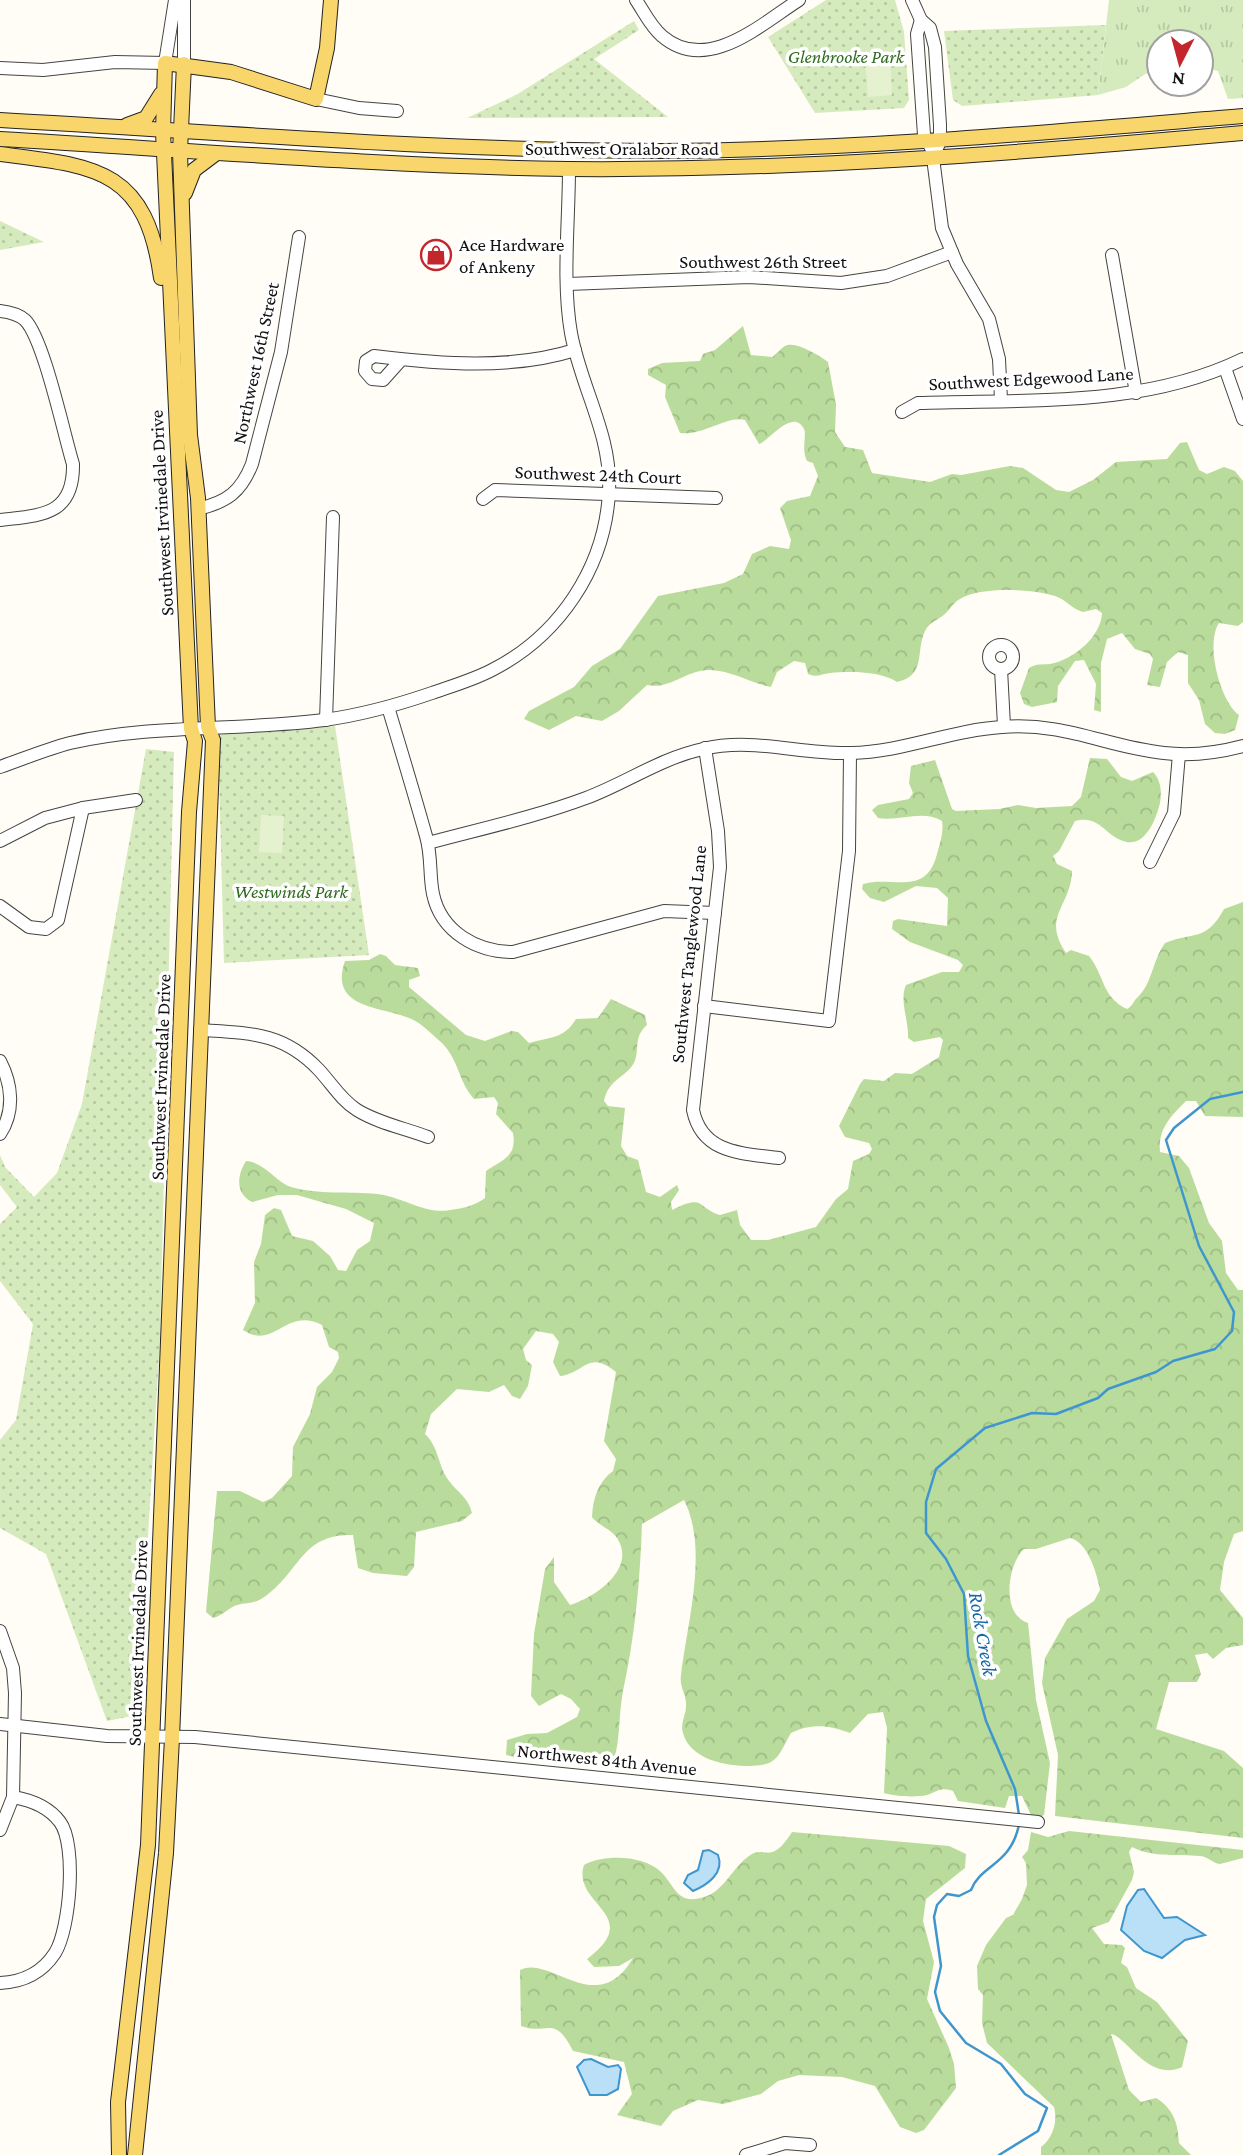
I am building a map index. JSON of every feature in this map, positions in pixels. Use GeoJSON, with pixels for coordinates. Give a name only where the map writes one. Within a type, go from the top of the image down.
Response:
{"type":"FeatureCollection","features":[{"type":"Feature","properties":{"kind":"main road"},"geometry":{"type":"LineString","coordinates":[[165,63],[231,72],[316,99],[327,48],[331,0]]}},
{"type":"Feature","properties":{"kind":"main road","name":"Southwest Irvinedale Drive"},"geometry":{"type":"LineString","coordinates":[[119,2155],[118,2102],[146,1877],[188,812],[195,741],[191,729],[171,350],[163,132],[165,63]]}},
{"type":"Feature","properties":{"kind":"main road","name":"Southwest Irvinedale Drive"},"geometry":{"type":"LineString","coordinates":[[135,2155],[166,1853],[213,740],[208,727],[198,509],[190,435],[180,152],[184,64]]}},
{"type":"Feature","properties":{"kind":"main road"},"geometry":{"type":"LineString","coordinates":[[108,127],[132,124],[146,118],[157,104],[164,83]]}},
{"type":"Feature","properties":{"kind":"main road","name":"Southwest Oralabor Road"},"geometry":{"type":"LineString","coordinates":[[0,139],[128,145],[214,155],[569,169],[802,165],[933,148],[1243,116]]}},
{"type":"Feature","properties":{"kind":"main road","name":"Southwest Oralabor Road"},"geometry":{"type":"LineString","coordinates":[[0,120],[163,132],[537,150],[933,148],[1243,133]]}},
{"type":"Feature","properties":{"kind":"main road"},"geometry":{"type":"LineString","coordinates":[[0,154],[86,167],[112,179],[131,195],[153,234],[171,350]]}},
{"type":"Feature","properties":{"kind":"main road"},"geometry":{"type":"LineString","coordinates":[[182,204],[194,170],[214,155]]}},
{"type":"Feature","properties":{"kind":"main road"},"geometry":{"type":"LineString","coordinates":[[173,1220],[192,1220]]}},
{"type":"Feature","properties":{"kind":"street","name":"Southwest Irvinedale Drive"},"geometry":{"type":"LineString","coordinates":[[165,63],[175,0]]}},
{"type":"Feature","properties":{"kind":"street","name":"Southwest Irvinedale Drive"},"geometry":{"type":"LineString","coordinates":[[184,0],[184,64]]}},
{"type":"Feature","properties":{"kind":"street"},"geometry":{"type":"LineString","coordinates":[[636,0],[657,32],[682,48],[701,51],[722,47],[799,0]]}},
{"type":"Feature","properties":{"kind":"street"},"geometry":{"type":"LineString","coordinates":[[912,0],[920,20],[917,34],[933,148],[938,210],[952,252],[981,301],[992,329],[999,359],[1001,400]]}},
{"type":"Feature","properties":{"kind":"street"},"geometry":{"type":"LineString","coordinates":[[0,68],[43,70],[115,62],[165,63]]}},
{"type":"Feature","properties":{"kind":"street"},"geometry":{"type":"LineString","coordinates":[[316,99],[359,108],[397,111]]}},
{"type":"Feature","properties":{"kind":"street"},"geometry":{"type":"LineString","coordinates":[[0,767],[70,743],[208,727],[326,720],[388,707],[491,671],[544,634],[572,601],[594,561],[603,530],[609,493],[602,430],[575,350],[568,312],[569,169]]}},
{"type":"Feature","properties":{"kind":"street","name":"Northwest 16th Street"},"geometry":{"type":"LineString","coordinates":[[198,509],[218,504],[233,496],[246,479],[252,464],[281,352],[299,237]]}},
{"type":"Feature","properties":{"kind":"street","name":"Southwest 26th Street"},"geometry":{"type":"LineString","coordinates":[[569,284],[749,277],[841,283],[887,276],[952,252]]}},
{"type":"Feature","properties":{"kind":"street"},"geometry":{"type":"LineString","coordinates":[[1112,254],[1136,393]]}},
{"type":"Feature","properties":{"kind":"street"},"geometry":{"type":"LineString","coordinates":[[0,311],[10,312],[25,321],[37,340],[73,464],[73,480],[67,496],[57,509],[40,515],[0,520]]}},
{"type":"Feature","properties":{"kind":"street"},"geometry":{"type":"LineString","coordinates":[[400,361],[513,362],[575,350]]}},
{"type":"Feature","properties":{"kind":"street","name":"Southwest Edgewood Lane"},"geometry":{"type":"LineString","coordinates":[[902,412],[918,403],[1136,393],[1225,368],[1243,359]]}},
{"type":"Feature","properties":{"kind":"street"},"geometry":{"type":"LineString","coordinates":[[1225,368],[1243,419]]}},
{"type":"Feature","properties":{"kind":"street","name":"Southwest 24th Court"},"geometry":{"type":"LineString","coordinates":[[483,499],[495,490],[716,498]]}},
{"type":"Feature","properties":{"kind":"street"},"geometry":{"type":"LineString","coordinates":[[326,720],[333,517]]}},
{"type":"Feature","properties":{"kind":"street"},"geometry":{"type":"LineString","coordinates":[[1002,669],[1004,726]]}},
{"type":"Feature","properties":{"kind":"street"},"geometry":{"type":"LineString","coordinates":[[388,707],[428,843],[433,897],[438,910],[463,939],[487,950],[513,952],[664,911],[715,913]]}},
{"type":"Feature","properties":{"kind":"street"},"geometry":{"type":"LineString","coordinates":[[428,843],[586,798],[659,762],[705,748],[743,744],[850,754],[888,750],[946,735],[1004,726],[1069,730],[1140,749],[1180,754],[1243,747]]}},
{"type":"Feature","properties":{"kind":"street","name":"Southwest Tanglewood Lane"},"geometry":{"type":"LineString","coordinates":[[705,748],[719,841],[715,913],[693,1098],[696,1122],[700,1132],[720,1147],[779,1158]]}},
{"type":"Feature","properties":{"kind":"street"},"geometry":{"type":"LineString","coordinates":[[705,1006],[829,1021],[849,851],[850,754]]}},
{"type":"Feature","properties":{"kind":"street"},"geometry":{"type":"LineString","coordinates":[[1150,862],[1174,813],[1180,754]]}},
{"type":"Feature","properties":{"kind":"street"},"geometry":{"type":"LineString","coordinates":[[2,836],[45,818],[83,808],[135,800]]}},
{"type":"Feature","properties":{"kind":"street"},"geometry":{"type":"LineString","coordinates":[[0,906],[29,927],[46,929],[58,920],[83,808]]}},
{"type":"Feature","properties":{"kind":"street"},"geometry":{"type":"LineString","coordinates":[[200,1030],[253,1032],[275,1038],[318,1069],[344,1100],[357,1110],[376,1120],[428,1137]]}},
{"type":"Feature","properties":{"kind":"street"},"geometry":{"type":"LineString","coordinates":[[0,1061],[11,1095],[9,1111],[0,1134]]}},
{"type":"Feature","properties":{"kind":"street"},"geometry":{"type":"LineString","coordinates":[[0,1631],[13,1668],[7,1725],[13,1797],[0,1830]]}},
{"type":"Feature","properties":{"kind":"street","name":"Northwest 84th Avenue"},"geometry":{"type":"LineString","coordinates":[[7,1725],[153,1737],[195,1737],[1034,1821]]}},
{"type":"Feature","properties":{"kind":"street"},"geometry":{"type":"LineString","coordinates":[[0,1983],[22,1980],[36,1974],[55,1953],[62,1936],[69,1874],[69,1841],[60,1823],[48,1810],[28,1800],[13,1797]]}},
{"type":"Feature","properties":{"kind":"street"},"geometry":{"type":"LineString","coordinates":[[746,2155],[785,2143],[810,2146]]}},
{"type":"Feature","properties":{"kind":"green space","name":"Glenbrooke Park"},"geometry":{"type":"Polygon","coordinates":[[[826,0],[895,0],[904,32],[909,100],[904,108],[815,113],[768,37],[826,0]]]}},
{"type":"Feature","properties":{"kind":"green space"},"geometry":{"type":"Polygon","coordinates":[[[1109,0],[1243,0],[1243,98],[1228,99],[1218,71],[1215,70],[1215,28],[1145,28],[1145,74],[1126,87],[1098,95],[1109,0]]]}},
{"type":"Feature","properties":{"kind":"green space"},"geometry":{"type":"Polygon","coordinates":[[[634,21],[639,30],[594,59],[668,117],[467,118],[516,95],[634,21]]]}},
{"type":"Feature","properties":{"kind":"green space","name":"Glenbrooke Park"},"geometry":{"type":"Polygon","coordinates":[[[1106,25],[1098,95],[962,106],[953,100],[944,31],[1106,25]]]}},
{"type":"Feature","properties":{"kind":"green space"},"geometry":{"type":"Polygon","coordinates":[[[890,56],[892,95],[868,97],[865,57],[890,56]]]}},
{"type":"Feature","properties":{"kind":"green space"},"geometry":{"type":"Polygon","coordinates":[[[0,221],[44,242],[0,250],[0,221]]]}},
{"type":"Feature","properties":{"kind":"green space"},"geometry":{"type":"Polygon","coordinates":[[[743,326],[751,355],[772,357],[785,346],[795,345],[828,362],[836,405],[835,432],[845,447],[863,450],[872,473],[930,482],[952,474],[961,475],[1010,466],[1023,468],[1056,490],[1069,492],[1093,480],[1116,462],[1167,459],[1180,443],[1187,442],[1199,470],[1207,474],[1224,467],[1235,471],[1243,481],[1243,622],[1238,626],[1219,623],[1215,632],[1214,658],[1226,698],[1239,715],[1235,730],[1225,734],[1215,733],[1205,724],[1199,700],[1188,683],[1188,655],[1178,652],[1167,662],[1160,687],[1147,685],[1153,659],[1150,654],[1135,649],[1122,633],[1107,639],[1101,663],[1101,712],[1094,710],[1096,684],[1084,660],[1075,661],[1058,686],[1057,702],[1032,707],[1024,704],[1020,693],[1029,668],[1059,662],[1084,646],[1097,631],[1102,613],[1096,609],[1083,612],[1059,597],[1021,590],[993,590],[960,599],[927,628],[913,674],[897,682],[865,673],[811,675],[808,674],[805,663],[794,661],[777,672],[771,687],[726,673],[702,671],[664,685],[647,685],[619,711],[602,721],[576,716],[549,730],[524,719],[529,711],[574,687],[592,666],[620,649],[658,596],[724,583],[743,574],[752,554],[770,546],[789,549],[791,540],[780,508],[787,501],[810,496],[818,476],[813,463],[807,461],[805,456],[804,429],[799,423],[787,424],[759,444],[745,420],[738,419],[698,432],[680,433],[665,397],[666,385],[648,375],[648,369],[662,363],[700,361],[703,354],[715,350],[743,326]]]}},
{"type":"Feature","properties":{"kind":"green space","name":"Westwinds Park"},"geometry":{"type":"Polygon","coordinates":[[[335,726],[369,955],[224,963],[218,737],[224,733],[335,726]]]}},
{"type":"Feature","properties":{"kind":"green space"},"geometry":{"type":"Polygon","coordinates":[[[146,749],[174,752],[160,1339],[137,1715],[107,1721],[46,1554],[0,1528],[0,1440],[16,1420],[33,1324],[0,1281],[0,1224],[17,1207],[0,1185],[0,1155],[5,1167],[34,1197],[57,1173],[82,1104],[146,749]]]}},
{"type":"Feature","properties":{"kind":"green space"},"geometry":{"type":"Polygon","coordinates":[[[1090,758],[1107,759],[1121,777],[1132,781],[1153,772],[1161,790],[1156,817],[1138,841],[1123,841],[1090,821],[1075,821],[1059,851],[1053,856],[1057,864],[1072,871],[1057,920],[1059,940],[1066,953],[1071,950],[1089,956],[1113,999],[1129,1008],[1147,985],[1165,943],[1205,931],[1224,909],[1243,902],[1243,1117],[1205,1116],[1196,1101],[1186,1101],[1166,1124],[1161,1137],[1160,1152],[1179,1156],[1189,1168],[1209,1223],[1222,1241],[1226,1273],[1238,1290],[1243,1290],[1243,1531],[1234,1534],[1224,1562],[1220,1590],[1243,1618],[1243,1645],[1226,1648],[1213,1659],[1207,1653],[1195,1655],[1201,1674],[1197,1682],[1169,1682],[1156,1729],[1224,1751],[1243,1768],[1243,1838],[1055,1816],[1058,1755],[1042,1683],[1045,1658],[1067,1619],[1094,1601],[1100,1590],[1087,1552],[1070,1538],[1036,1549],[1024,1549],[1018,1556],[1011,1577],[1010,1600],[1019,1618],[1028,1623],[1036,1700],[1050,1763],[1044,1815],[1037,1818],[1031,1815],[1022,1796],[1009,1796],[1005,1808],[958,1801],[953,1791],[948,1789],[925,1796],[884,1793],[887,1728],[883,1712],[868,1714],[850,1733],[820,1726],[791,1733],[776,1758],[766,1764],[740,1766],[720,1763],[693,1750],[682,1730],[686,1702],[681,1675],[696,1563],[691,1519],[684,1500],[642,1524],[634,1629],[612,1766],[529,1760],[506,1755],[507,1740],[527,1734],[547,1733],[577,1717],[580,1709],[571,1699],[561,1694],[539,1706],[531,1696],[534,1634],[545,1569],[554,1557],[554,1582],[570,1605],[602,1588],[611,1580],[622,1560],[622,1549],[617,1538],[592,1517],[597,1491],[613,1471],[616,1459],[604,1441],[616,1372],[607,1365],[593,1362],[560,1376],[553,1362],[559,1342],[553,1334],[536,1331],[523,1349],[526,1360],[532,1365],[528,1386],[520,1399],[512,1396],[504,1385],[489,1392],[457,1389],[431,1414],[425,1434],[433,1444],[447,1478],[465,1498],[472,1513],[462,1521],[416,1532],[414,1567],[407,1576],[373,1573],[358,1568],[353,1535],[336,1536],[313,1546],[279,1585],[263,1598],[237,1605],[213,1618],[206,1612],[217,1491],[240,1491],[263,1502],[272,1498],[292,1476],[293,1447],[310,1414],[317,1387],[332,1372],[339,1358],[338,1352],[329,1347],[322,1325],[309,1321],[289,1324],[264,1335],[254,1335],[243,1330],[255,1303],[254,1262],[261,1244],[265,1215],[274,1208],[281,1210],[292,1236],[313,1241],[330,1256],[338,1270],[346,1271],[357,1250],[370,1241],[374,1223],[346,1209],[297,1195],[278,1195],[252,1202],[243,1194],[239,1183],[246,1161],[259,1165],[291,1187],[323,1192],[377,1194],[441,1211],[469,1206],[485,1198],[486,1171],[507,1156],[513,1147],[513,1133],[496,1114],[498,1103],[494,1097],[474,1099],[442,1043],[420,1024],[353,999],[345,990],[342,978],[345,961],[369,960],[380,954],[395,965],[418,968],[420,976],[409,980],[409,987],[466,1035],[485,1041],[511,1031],[518,1032],[529,1043],[556,1036],[567,1030],[576,1019],[598,1018],[611,999],[645,1015],[647,1025],[639,1035],[635,1061],[609,1089],[604,1101],[608,1106],[625,1108],[621,1146],[627,1156],[638,1160],[646,1192],[660,1197],[677,1185],[679,1190],[671,1202],[672,1210],[696,1202],[720,1215],[737,1210],[740,1225],[751,1240],[768,1240],[816,1227],[836,1199],[848,1189],[853,1161],[869,1154],[872,1149],[869,1143],[845,1137],[839,1126],[860,1084],[864,1079],[884,1081],[895,1073],[912,1074],[939,1057],[943,1040],[940,1037],[914,1042],[908,1038],[903,997],[906,985],[942,972],[959,972],[963,965],[958,960],[910,942],[892,929],[893,921],[898,919],[947,926],[948,898],[937,888],[916,886],[884,902],[870,898],[862,889],[863,884],[906,882],[925,876],[932,868],[937,854],[942,821],[927,816],[878,818],[872,810],[878,805],[909,799],[913,793],[909,783],[911,766],[935,760],[952,809],[956,811],[999,809],[1018,805],[1036,808],[1072,806],[1081,797],[1090,758]]]}},
{"type":"Feature","properties":{"kind":"green space"},"geometry":{"type":"Polygon","coordinates":[[[261,815],[284,816],[282,853],[259,852],[261,815]]]}},
{"type":"Feature","properties":{"kind":"green space"},"geometry":{"type":"Polygon","coordinates":[[[1069,1831],[1243,1850],[1243,1858],[1220,1864],[1203,1857],[1157,1854],[1132,1847],[1129,1852],[1134,1872],[1132,1880],[1109,1922],[1092,1928],[1104,1944],[1122,1945],[1125,1948],[1121,1963],[1127,1967],[1136,1988],[1157,2002],[1188,2041],[1182,2067],[1159,2069],[1111,2034],[1129,2090],[1141,2102],[1156,2098],[1167,2107],[1176,2123],[1179,2143],[1191,2155],[1041,2155],[1041,2147],[1054,2129],[1054,2107],[987,2043],[982,2023],[983,1995],[978,1989],[977,1966],[986,1945],[1006,1918],[1013,1915],[1022,1899],[1027,1885],[1026,1863],[1022,1857],[1028,1850],[1031,1832],[1048,1837],[1069,1831]]]}},
{"type":"Feature","properties":{"kind":"green space"},"geometry":{"type":"Polygon","coordinates":[[[792,1832],[949,1846],[966,1854],[965,1868],[926,1899],[923,1921],[934,1962],[927,1999],[949,2048],[954,2064],[956,2088],[924,2130],[916,2133],[900,2127],[875,2086],[842,2077],[799,2075],[778,2081],[761,2094],[723,2104],[698,2100],[673,2111],[661,2126],[617,2115],[632,2094],[624,2062],[573,2051],[561,2032],[555,2029],[521,2026],[520,1970],[532,1967],[589,1985],[604,1984],[619,1976],[633,1958],[619,1966],[594,1967],[587,1959],[603,1944],[610,1931],[609,1920],[587,1890],[583,1879],[584,1865],[613,1858],[645,1862],[661,1872],[678,1894],[697,1899],[713,1893],[749,1856],[778,1849],[792,1832]]]}},
{"type":"Feature","properties":{"kind":"water"},"geometry":{"type":"Polygon","coordinates":[[[709,1850],[718,1855],[720,1861],[717,1873],[709,1882],[693,1891],[684,1883],[688,1875],[698,1870],[703,1851],[709,1850]]]}},
{"type":"Feature","properties":{"kind":"water"},"geometry":{"type":"Polygon","coordinates":[[[1144,1889],[1164,1918],[1177,1917],[1205,1935],[1185,1940],[1162,1958],[1144,1951],[1121,1930],[1127,1906],[1138,1890],[1144,1889]]]}},
{"type":"Feature","properties":{"kind":"water"},"geometry":{"type":"Polygon","coordinates":[[[591,2059],[608,2067],[618,2065],[621,2069],[618,2089],[607,2095],[590,2095],[577,2067],[584,2060],[591,2059]]]}},
{"type":"Feature","properties":{"kind":"waterway","name":"Rock Creek"},"geometry":{"type":"LineString","coordinates":[[1019,1815],[1015,1789],[986,1721],[968,1656],[964,1594],[946,1559],[926,1533],[926,1502],[936,1469],[985,1428],[1032,1413],[1056,1414],[1098,1398],[1108,1389],[1156,1372],[1173,1361],[1215,1349],[1232,1331],[1234,1312],[1199,1246],[1166,1140],[1174,1128],[1210,1099],[1243,1092]]}},
{"type":"Feature","properties":{"kind":"waterway","name":"Rock Creek"},"geometry":{"type":"LineString","coordinates":[[999,2155],[1038,2131],[1047,2108],[1025,2094],[1001,2064],[966,2043],[940,2011],[935,1992],[941,1966],[934,1917],[937,1905],[947,1894],[959,1896],[971,1890],[981,1875],[1002,1857],[1015,1838],[1019,1825]]}},
{"type":"Feature","properties":{"kind":"place","name":"Ace Hardware of Ankeny"},"geometry":{"type":"Point","coordinates":[436,255]}}]}
